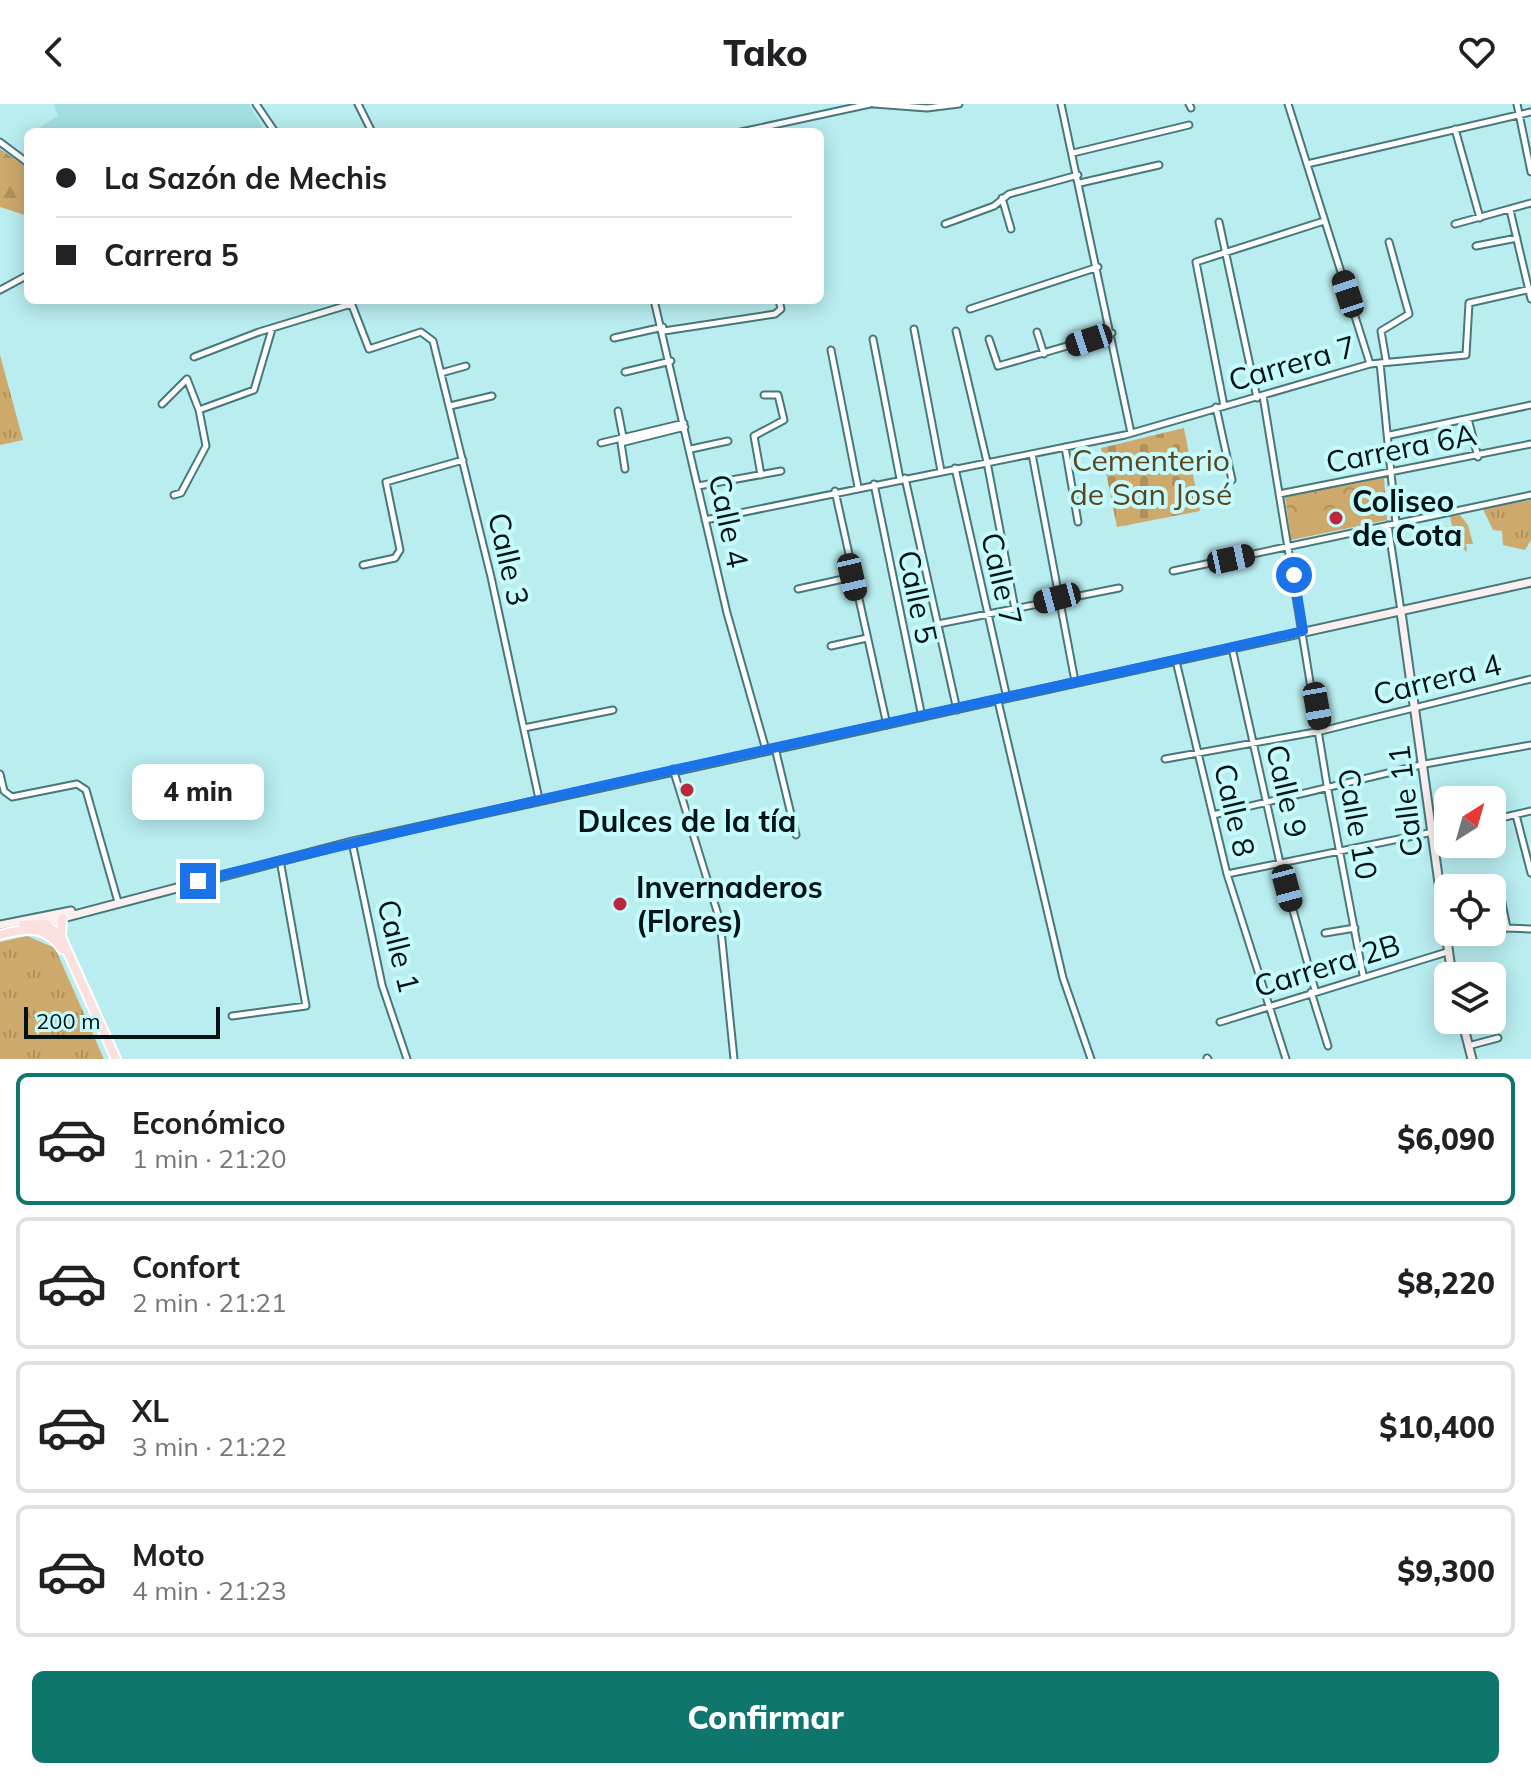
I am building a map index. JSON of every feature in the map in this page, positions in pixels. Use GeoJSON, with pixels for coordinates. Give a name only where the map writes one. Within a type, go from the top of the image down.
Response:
{"type":"FeatureCollection","features":[{"type":"Feature","properties":{"kind":"main road"},"geometry":{"type":"LineString","coordinates":[[0,930],[539,799],[888,726],[1531,582]]}},
{"type":"Feature","properties":{"kind":"main road","name":"Calle 11"},"geometry":{"type":"LineString","coordinates":[[1401,612],[1417,706],[1438,874]]}},
{"type":"Feature","properties":{"kind":"main road"},"geometry":{"type":"LineString","coordinates":[[0,930],[28,928],[89,909]]}},
{"type":"Feature","properties":{"kind":"main road"},"geometry":{"type":"LineString","coordinates":[[62,918],[61,937],[116,1059]]}},
{"type":"Feature","properties":{"kind":"main road"},"geometry":{"type":"LineString","coordinates":[[0,930],[43,923],[61,937]]}},
{"type":"Feature","properties":{"kind":"main road"},"geometry":{"type":"LineString","coordinates":[[28,928],[51,935],[76,974]]}},
{"type":"Feature","properties":{"kind":"main road","name":"Calle 11"},"geometry":{"type":"LineString","coordinates":[[1446,946],[1449,962]]}},
{"type":"Feature","properties":{"kind":"main road"},"geometry":{"type":"LineString","coordinates":[[1465,1034],[1472,1059]]}},
{"type":"Feature","properties":{"kind":"street"},"geometry":{"type":"LineString","coordinates":[[256,104],[272,128]]}},
{"type":"Feature","properties":{"kind":"street"},"geometry":{"type":"LineString","coordinates":[[358,104],[370,128]]}},
{"type":"Feature","properties":{"kind":"street"},"geometry":{"type":"LineString","coordinates":[[760,128],[872,104],[927,108],[959,104]]}},
{"type":"Feature","properties":{"kind":"street"},"geometry":{"type":"LineString","coordinates":[[1061,104],[1131,433]]}},
{"type":"Feature","properties":{"kind":"street"},"geometry":{"type":"LineString","coordinates":[[1288,104],[1370,364]]}},
{"type":"Feature","properties":{"kind":"street"},"geometry":{"type":"LineString","coordinates":[[1517,104],[1531,172]]}},
{"type":"Feature","properties":{"kind":"street"},"geometry":{"type":"LineString","coordinates":[[1307,164],[1531,112]]}},
{"type":"Feature","properties":{"kind":"street"},"geometry":{"type":"LineString","coordinates":[[1073,153],[1189,125]]}},
{"type":"Feature","properties":{"kind":"street"},"geometry":{"type":"LineString","coordinates":[[1455,129],[1480,218]]}},
{"type":"Feature","properties":{"kind":"street"},"geometry":{"type":"LineString","coordinates":[[0,142],[24,160]]}},
{"type":"Feature","properties":{"kind":"street"},"geometry":{"type":"LineString","coordinates":[[1080,183],[1159,165]]}},
{"type":"Feature","properties":{"kind":"street"},"geometry":{"type":"LineString","coordinates":[[945,224],[994,206],[1002,198],[1078,175]]}},
{"type":"Feature","properties":{"kind":"street"},"geometry":{"type":"LineString","coordinates":[[1002,198],[1011,229]]}},
{"type":"Feature","properties":{"kind":"street"},"geometry":{"type":"LineString","coordinates":[[1455,224],[1531,203]]}},
{"type":"Feature","properties":{"kind":"street"},"geometry":{"type":"LineString","coordinates":[[1510,210],[1531,299]]}},
{"type":"Feature","properties":{"kind":"street"},"geometry":{"type":"LineString","coordinates":[[1224,406],[1196,262],[1324,221]]}},
{"type":"Feature","properties":{"kind":"street","name":"Calle 10"},"geometry":{"type":"LineString","coordinates":[[1219,222],[1224,254],[1260,397],[1289,546],[1321,731],[1327,785],[1363,975]]}},
{"type":"Feature","properties":{"kind":"street"},"geometry":{"type":"LineString","coordinates":[[1476,246],[1517,238]]}},
{"type":"Feature","properties":{"kind":"street"},"geometry":{"type":"LineString","coordinates":[[1389,242],[1409,314],[1381,331],[1396,523]]}},
{"type":"Feature","properties":{"kind":"street"},"geometry":{"type":"LineString","coordinates":[[970,309],[1098,267]]}},
{"type":"Feature","properties":{"kind":"street"},"geometry":{"type":"LineString","coordinates":[[0,290],[24,277]]}},
{"type":"Feature","properties":{"kind":"street","name":"Carrera 7"},"geometry":{"type":"LineString","coordinates":[[705,520],[835,491],[1131,433],[1370,364],[1467,355],[1469,303],[1530,289]]}},
{"type":"Feature","properties":{"kind":"street"},"geometry":{"type":"LineString","coordinates":[[194,357],[345,304]]}},
{"type":"Feature","properties":{"kind":"street","name":"Calle 3"},"geometry":{"type":"LineString","coordinates":[[352,304],[369,349],[425,333],[433,341],[539,799]]}},
{"type":"Feature","properties":{"kind":"street","name":"Calle 4"},"geometry":{"type":"LineString","coordinates":[[655,304],[671,361],[727,613],[796,835]]}},
{"type":"Feature","properties":{"kind":"street"},"geometry":{"type":"LineString","coordinates":[[614,338],[775,314],[781,309],[780,304]]}},
{"type":"Feature","properties":{"kind":"street"},"geometry":{"type":"LineString","coordinates":[[199,410],[254,390],[272,329]]}},
{"type":"Feature","properties":{"kind":"street"},"geometry":{"type":"LineString","coordinates":[[914,329],[941,471]]}},
{"type":"Feature","properties":{"kind":"street"},"geometry":{"type":"LineString","coordinates":[[956,331],[987,462],[1015,609]]}},
{"type":"Feature","properties":{"kind":"street"},"geometry":{"type":"LineString","coordinates":[[1037,332],[1044,354]]}},
{"type":"Feature","properties":{"kind":"street"},"geometry":{"type":"LineString","coordinates":[[989,339],[998,366],[1112,333]]}},
{"type":"Feature","properties":{"kind":"street"},"geometry":{"type":"LineString","coordinates":[[873,339],[902,478],[957,710]]}},
{"type":"Feature","properties":{"kind":"street"},"geometry":{"type":"LineString","coordinates":[[831,350],[858,487]]}},
{"type":"Feature","properties":{"kind":"street"},"geometry":{"type":"LineString","coordinates":[[625,372],[671,361]]}},
{"type":"Feature","properties":{"kind":"street"},"geometry":{"type":"LineString","coordinates":[[441,373],[466,366]]}},
{"type":"Feature","properties":{"kind":"street"},"geometry":{"type":"LineString","coordinates":[[162,404],[187,379],[199,410],[206,446],[181,493],[174,495]]}},
{"type":"Feature","properties":{"kind":"street"},"geometry":{"type":"LineString","coordinates":[[761,475],[754,436],[784,420],[778,395],[764,395]]}},
{"type":"Feature","properties":{"kind":"street"},"geometry":{"type":"LineString","coordinates":[[450,406],[492,396]]}},
{"type":"Feature","properties":{"kind":"street"},"geometry":{"type":"LineString","coordinates":[[1390,435],[1531,405]]}},
{"type":"Feature","properties":{"kind":"street"},"geometry":{"type":"LineString","coordinates":[[1216,407],[1232,480]]}},
{"type":"Feature","properties":{"kind":"street"},"geometry":{"type":"LineString","coordinates":[[618,411],[623,437]]}},
{"type":"Feature","properties":{"kind":"street"},"geometry":{"type":"LineString","coordinates":[[1468,419],[1478,457]]}},
{"type":"Feature","properties":{"kind":"street"},"geometry":{"type":"LineString","coordinates":[[601,443],[685,425]]}},
{"type":"Feature","properties":{"kind":"street"},"geometry":{"type":"LineString","coordinates":[[625,469],[621,443],[685,425]]}},
{"type":"Feature","properties":{"kind":"street"},"geometry":{"type":"LineString","coordinates":[[691,449],[728,441]]}},
{"type":"Feature","properties":{"kind":"street","name":"Carrera 6A"},"geometry":{"type":"LineString","coordinates":[[1279,494],[1478,457],[1531,444]]}},
{"type":"Feature","properties":{"kind":"street"},"geometry":{"type":"LineString","coordinates":[[1065,447],[1078,522]]}},
{"type":"Feature","properties":{"kind":"street"},"geometry":{"type":"LineString","coordinates":[[1032,454],[1074,676]]}},
{"type":"Feature","properties":{"kind":"street"},"geometry":{"type":"LineString","coordinates":[[363,565],[395,558],[400,550],[386,482],[463,460]]}},
{"type":"Feature","properties":{"kind":"street","name":"Calle 7"},"geometry":{"type":"LineString","coordinates":[[955,468],[1007,699]]}},
{"type":"Feature","properties":{"kind":"street"},"geometry":{"type":"LineString","coordinates":[[698,486],[781,471]]}},
{"type":"Feature","properties":{"kind":"street","name":"Calle 5"},"geometry":{"type":"LineString","coordinates":[[874,484],[883,540],[922,718]]}},
{"type":"Feature","properties":{"kind":"street"},"geometry":{"type":"LineString","coordinates":[[835,491],[888,726]]}},
{"type":"Feature","properties":{"kind":"street"},"geometry":{"type":"LineString","coordinates":[[1173,571],[1531,495]]}},
{"type":"Feature","properties":{"kind":"street","name":"Calle 11"},"geometry":{"type":"LineString","coordinates":[[1388,525],[1401,612]]}},
{"type":"Feature","properties":{"kind":"street"},"geometry":{"type":"LineString","coordinates":[[798,589],[852,577]]}},
{"type":"Feature","properties":{"kind":"street"},"geometry":{"type":"LineString","coordinates":[[938,624],[1119,588]]}},
{"type":"Feature","properties":{"kind":"street"},"geometry":{"type":"LineString","coordinates":[[831,646],[867,638]]}},
{"type":"Feature","properties":{"kind":"street","name":"Calle 9"},"geometry":{"type":"LineString","coordinates":[[1232,648],[1280,863],[1328,1046]]}},
{"type":"Feature","properties":{"kind":"street","name":"Calle 8"},"geometry":{"type":"LineString","coordinates":[[1176,661],[1227,874],[1286,1059]]}},
{"type":"Feature","properties":{"kind":"street","name":"Carrera 4"},"geometry":{"type":"LineString","coordinates":[[1165,759],[1321,731],[1531,679]]}},
{"type":"Feature","properties":{"kind":"street"},"geometry":{"type":"LineString","coordinates":[[998,701],[1063,978],[1091,1059]]}},
{"type":"Feature","properties":{"kind":"street"},"geometry":{"type":"LineString","coordinates":[[524,728],[613,710]]}},
{"type":"Feature","properties":{"kind":"street"},"geometry":{"type":"LineString","coordinates":[[1213,815],[1327,785],[1531,745]]}},
{"type":"Feature","properties":{"kind":"street"},"geometry":{"type":"LineString","coordinates":[[673,769],[720,921],[734,1059]]}},
{"type":"Feature","properties":{"kind":"street"},"geometry":{"type":"LineString","coordinates":[[0,774],[4,791],[12,797],[77,784],[86,790],[118,902]]}},
{"type":"Feature","properties":{"kind":"street"},"geometry":{"type":"LineString","coordinates":[[1506,817],[1531,811]]}},
{"type":"Feature","properties":{"kind":"street"},"geometry":{"type":"LineString","coordinates":[[1516,815],[1531,873]]}},
{"type":"Feature","properties":{"kind":"street"},"geometry":{"type":"LineString","coordinates":[[1227,874],[1433,832]]}},
{"type":"Feature","properties":{"kind":"street","name":"Calle 1"},"geometry":{"type":"LineString","coordinates":[[352,842],[380,978],[407,1059]]}},
{"type":"Feature","properties":{"kind":"street"},"geometry":{"type":"LineString","coordinates":[[232,1016],[306,1006],[280,860]]}},
{"type":"Feature","properties":{"kind":"street"},"geometry":{"type":"LineString","coordinates":[[1506,923],[1507,928]]}},
{"type":"Feature","properties":{"kind":"street"},"geometry":{"type":"LineString","coordinates":[[1325,933],[1355,928]]}},
{"type":"Feature","properties":{"kind":"street","name":"Carrera 2B"},"geometry":{"type":"LineString","coordinates":[[1507,928],[1531,929]]}},
{"type":"Feature","properties":{"kind":"street","name":"Carrera 2B"},"geometry":{"type":"LineString","coordinates":[[1220,1022],[1363,975],[1447,952]]}},
{"type":"Feature","properties":{"kind":"street"},"geometry":{"type":"LineString","coordinates":[[1467,1046],[1498,1038]]}},
{"type":"Feature","properties":{"kind":"shaded area"},"geometry":{"type":"Polygon","coordinates":[[[54,104],[249,104],[263,128],[38,128],[58,116],[54,104]]]}},
{"type":"Feature","properties":{"kind":"green space"},"geometry":{"type":"Polygon","coordinates":[[[0,149],[24,165],[24,215],[0,207],[0,149]]]}},
{"type":"Feature","properties":{"kind":"green space"},"geometry":{"type":"Polygon","coordinates":[[[0,355],[23,440],[0,445],[0,355]]]}},
{"type":"Feature","properties":{"kind":"green space","name":"Cementerio de San José"},"geometry":{"type":"Polygon","coordinates":[[[1184,428],[1200,511],[1117,527],[1101,448],[1184,428]]]}},
{"type":"Feature","properties":{"kind":"green space"},"geometry":{"type":"Polygon","coordinates":[[[1384,477],[1387,520],[1291,540],[1285,496],[1384,477]]]}},
{"type":"Feature","properties":{"kind":"green space","name":"Coliseo de Cota"},"geometry":{"type":"Polygon","coordinates":[[[1379,499],[1383,520],[1293,538],[1289,517],[1379,499]]]}},
{"type":"Feature","properties":{"kind":"green space"},"geometry":{"type":"Polygon","coordinates":[[[1531,500],[1531,540],[1525,550],[1503,545],[1502,531],[1493,530],[1483,509],[1531,500]]]}},
{"type":"Feature","properties":{"kind":"green space"},"geometry":{"type":"Polygon","coordinates":[[[1460,515],[1468,525],[1473,544],[1466,544],[1467,552],[1434,528],[1452,526],[1450,516],[1460,515]]]}},
{"type":"Feature","properties":{"kind":"green space"},"geometry":{"type":"Polygon","coordinates":[[[27,936],[55,948],[104,1059],[0,1059],[0,942],[27,936]]]}},
{"type":"Feature","properties":{"kind":"place","name":"Coliseo de Cota"},"geometry":{"type":"Point","coordinates":[1336,518]}},
{"type":"Feature","properties":{"kind":"place","name":"Dulces de la tía"},"geometry":{"type":"Point","coordinates":[687,790]}},
{"type":"Feature","properties":{"kind":"place","name":"Invernaderos (Flores)"},"geometry":{"type":"Point","coordinates":[620,904]}},
{"type":"Feature","properties":{"kind":"route"},"geometry":{"type":"LineString","coordinates":[[198,881],[352,842],[673,769],[905,722],[1303,631],[1294,575]]}}]}
